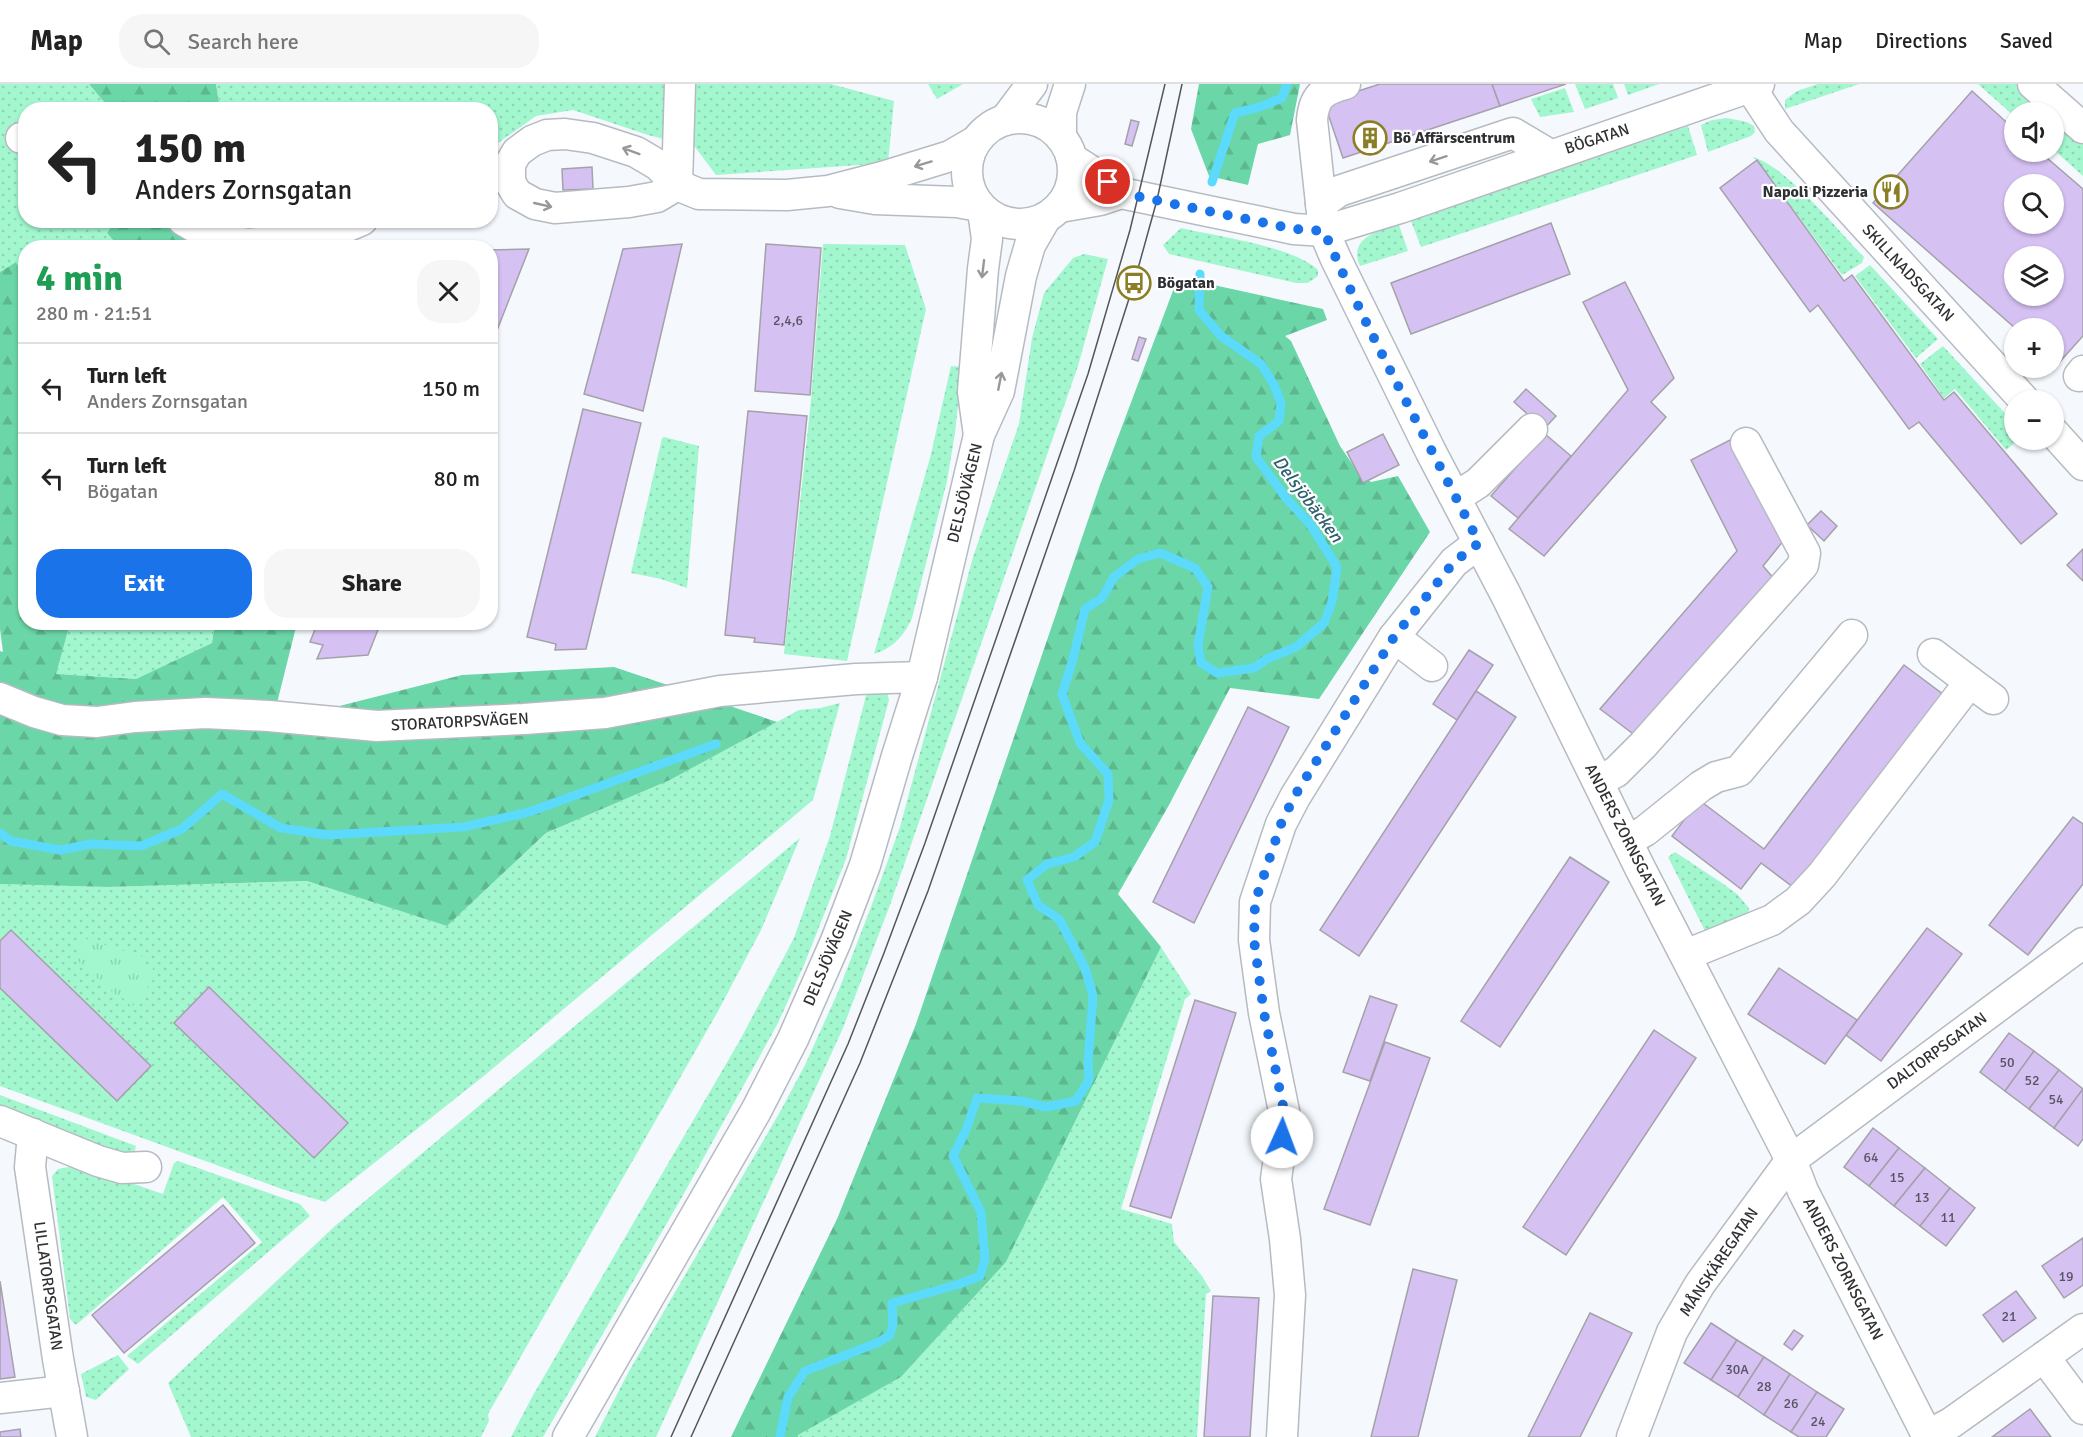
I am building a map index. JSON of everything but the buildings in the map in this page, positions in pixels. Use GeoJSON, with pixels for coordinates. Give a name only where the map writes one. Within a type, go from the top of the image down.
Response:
{"type":"FeatureCollection","features":[{"type":"Feature","properties":{"kind":"street"},"geometry":{"type":"LineString","coordinates":[[677,185],[681,84]]}},
{"type":"Feature","properties":{"kind":"street"},"geometry":{"type":"LineString","coordinates":[[1005,120],[1032,84]]}},
{"type":"Feature","properties":{"kind":"street"},"geometry":{"type":"LineString","coordinates":[[976,141],[970,153],[967,176],[969,188],[981,208],[995,219],[1010,224],[1027,225],[1053,213],[1070,192],[1072,184],[1061,112],[1070,84]]}},
{"type":"Feature","properties":{"kind":"street","name":"ANDERS ZORNSGATAN"},"geometry":{"type":"LineString","coordinates":[[1346,84],[1323,93],[1313,109],[1313,132],[1323,218],[1347,283],[1627,841],[1791,1160],[1803,1191],[1928,1436]]}},
{"type":"Feature","properties":{"kind":"street"},"geometry":{"type":"LineString","coordinates":[[2033,84],[2083,128]]}},
{"type":"Feature","properties":{"kind":"street","name":"BÖGATAN"},"geometry":{"type":"LineString","coordinates":[[1066,148],[1121,193],[1294,229],[1323,218],[1400,208],[1745,87]]}},
{"type":"Feature","properties":{"kind":"street","name":"SKILLNADSGATAN"},"geometry":{"type":"LineString","coordinates":[[1745,87],[1779,131],[2015,390]]}},
{"type":"Feature","properties":{"kind":"street"},"geometry":{"type":"LineString","coordinates":[[677,185],[657,197],[629,202],[555,208],[535,204],[517,194],[500,168],[532,141],[547,135],[565,134],[593,138],[636,152],[658,165],[677,185],[699,194],[788,195],[828,190],[882,177],[950,156],[976,141],[992,126],[1005,120],[1019,118],[1038,121],[1048,126],[1066,148]]}},
{"type":"Feature","properties":{"kind":"street"},"geometry":{"type":"LineString","coordinates":[[828,190],[875,199],[957,202],[981,208]]}},
{"type":"Feature","properties":{"kind":"street","name":"BÖGATAN"},"geometry":{"type":"LineString","coordinates":[[1053,213],[1121,193]]}},
{"type":"Feature","properties":{"kind":"street","name":"DELSJÖVÄGEN"},"geometry":{"type":"LineString","coordinates":[[979,435],[974,392],[987,239],[981,208]]}},
{"type":"Feature","properties":{"kind":"street","name":"DELSJÖVÄGEN"},"geometry":{"type":"LineString","coordinates":[[568,1437],[756,1111],[794,1039],[832,951],[865,865],[922,677],[979,435],[999,391],[1021,276],[1030,245],[1053,213]]}},
{"type":"Feature","properties":{"kind":"street"},"geometry":{"type":"LineString","coordinates":[[197,228],[205,233],[234,240]]}},
{"type":"Feature","properties":{"kind":"street"},"geometry":{"type":"LineString","coordinates":[[289,240],[334,232],[343,228]]}},
{"type":"Feature","properties":{"kind":"street"},"geometry":{"type":"LineString","coordinates":[[1456,497],[1478,483],[1532,429]]}},
{"type":"Feature","properties":{"kind":"street"},"geometry":{"type":"LineString","coordinates":[[1598,782],[1616,772],[1643,745],[1803,565],[1805,553],[1746,443]]}},
{"type":"Feature","properties":{"kind":"street"},"geometry":{"type":"LineString","coordinates":[[2064,444],[2083,465]]}},
{"type":"Feature","properties":{"kind":"street"},"geometry":{"type":"LineString","coordinates":[[1282,1437],[1290,1295],[1289,1271],[1276,1179],[1285,1116],[1264,1013],[1254,940],[1255,902],[1281,824],[1294,797],[1394,637],[1454,562],[1479,543]]}},
{"type":"Feature","properties":{"kind":"street"},"geometry":{"type":"LineString","coordinates":[[1627,841],[1645,831],[1701,786],[1716,777],[1739,771],[1852,635]]}},
{"type":"Feature","properties":{"kind":"street"},"geometry":{"type":"LineString","coordinates":[[1394,637],[1432,666]]}},
{"type":"Feature","properties":{"kind":"street"},"geometry":{"type":"LineString","coordinates":[[1933,654],[1993,699]]}},
{"type":"Feature","properties":{"kind":"street","name":"STORATORPSVÄGEN"},"geometry":{"type":"LineString","coordinates":[[0,698],[34,712],[62,720],[98,722],[205,712],[377,726],[604,713],[720,691],[856,679],[922,677]]}},
{"type":"Feature","properties":{"kind":"street"},"geometry":{"type":"LineString","coordinates":[[1686,955],[1772,920],[1798,901],[1822,875],[1970,682]]}},
{"type":"Feature","properties":{"kind":"street","name":"DALTORPSGATAN"},"geometry":{"type":"LineString","coordinates":[[1791,1160],[2083,943]]}},
{"type":"Feature","properties":{"kind":"street"},"geometry":{"type":"LineString","coordinates":[[0,1121],[98,1161],[122,1168],[146,1167]]}},
{"type":"Feature","properties":{"kind":"street","name":"LILLATORPSGATAN"},"geometry":{"type":"LineString","coordinates":[[33,1134],[30,1167],[72,1437]]}},
{"type":"Feature","properties":{"kind":"street","name":"MÅNSKÄREGATAN"},"geometry":{"type":"LineString","coordinates":[[1632,1437],[1672,1332],[1700,1284],[1791,1160]]}},
{"type":"Feature","properties":{"kind":"street"},"geometry":{"type":"LineString","coordinates":[[1928,1436],[1951,1423],[2083,1329]]}},
{"type":"Feature","properties":{"kind":"street"},"geometry":{"type":"LineString","coordinates":[[2044,1357],[2083,1409]]}},
{"type":"Feature","properties":{"kind":"street"},"geometry":{"type":"LineString","coordinates":[[0,1398],[64,1391]]}},
{"type":"Feature","properties":{"kind":"green space"},"geometry":{"type":"Polygon","coordinates":[[[0,84],[89,84],[104,102],[18,102],[18,228],[110,228],[107,233],[113,240],[18,240],[18,266],[16,262],[0,272],[0,84]]]}},
{"type":"Feature","properties":{"kind":"green space"},"geometry":{"type":"Polygon","coordinates":[[[89,84],[216,84],[219,102],[104,102],[89,84]]]}},
{"type":"Feature","properties":{"kind":"green space"},"geometry":{"type":"Polygon","coordinates":[[[216,84],[831,84],[894,101],[888,163],[716,175],[695,147],[648,135],[573,110],[536,116],[498,143],[498,102],[219,102],[216,84]]]}},
{"type":"Feature","properties":{"kind":"green space"},"geometry":{"type":"Polygon","coordinates":[[[928,84],[963,84],[937,99],[928,84]]]}},
{"type":"Feature","properties":{"kind":"green space"},"geometry":{"type":"Polygon","coordinates":[[[1199,84],[1300,84],[1290,135],[1258,144],[1248,185],[1209,176],[1191,129],[1199,84]]]}},
{"type":"Feature","properties":{"kind":"green space"},"geometry":{"type":"Polygon","coordinates":[[[1575,84],[1613,84],[1618,98],[1585,109],[1575,84]]]}},
{"type":"Feature","properties":{"kind":"green space"},"geometry":{"type":"Polygon","coordinates":[[[1624,84],[1659,84],[1628,95],[1624,84]]]}},
{"type":"Feature","properties":{"kind":"green space"},"geometry":{"type":"Polygon","coordinates":[[[1818,84],[1859,84],[1785,109],[1785,100],[1797,91],[1818,84]]]}},
{"type":"Feature","properties":{"kind":"green space"},"geometry":{"type":"Polygon","coordinates":[[[1978,84],[2016,84],[2037,102],[2004,102],[2004,107],[1978,84]]]}},
{"type":"Feature","properties":{"kind":"green space"},"geometry":{"type":"Polygon","coordinates":[[[1565,88],[1574,112],[1540,117],[1531,99],[1565,88]]]}},
{"type":"Feature","properties":{"kind":"green space"},"geometry":{"type":"Polygon","coordinates":[[[1727,118],[1747,122],[1754,126],[1755,132],[1751,136],[1708,152],[1701,125],[1712,120],[1727,118]]]}},
{"type":"Feature","properties":{"kind":"green space"},"geometry":{"type":"Polygon","coordinates":[[[1688,126],[1697,155],[1421,247],[1411,221],[1688,126]]]}},
{"type":"Feature","properties":{"kind":"green space"},"geometry":{"type":"Polygon","coordinates":[[[2064,127],[2083,144],[2083,176],[2064,159],[2064,127]]]}},
{"type":"Feature","properties":{"kind":"green space"},"geometry":{"type":"Polygon","coordinates":[[[1752,157],[1779,171],[1810,199],[1864,257],[1862,263],[1842,275],[1757,160],[1752,157]]]}},
{"type":"Feature","properties":{"kind":"green space"},"geometry":{"type":"Polygon","coordinates":[[[1399,225],[1408,251],[1360,266],[1357,257],[1361,243],[1373,233],[1399,225]]]}},
{"type":"Feature","properties":{"kind":"green space"},"geometry":{"type":"Polygon","coordinates":[[[110,228],[330,228],[333,240],[113,240],[107,233],[110,228]]]}},
{"type":"Feature","properties":{"kind":"green space"},"geometry":{"type":"Polygon","coordinates":[[[1181,228],[1254,243],[1292,255],[1318,270],[1318,276],[1308,283],[1296,283],[1169,254],[1163,245],[1181,228]]]}},
{"type":"Feature","properties":{"kind":"green space"},"geometry":{"type":"Polygon","coordinates":[[[823,244],[905,245],[926,309],[847,661],[784,654],[811,400],[823,244]]]}},
{"type":"Feature","properties":{"kind":"green space"},"geometry":{"type":"Polygon","coordinates":[[[1084,254],[1108,259],[1078,366],[890,905],[843,1028],[656,1437],[595,1437],[628,1373],[781,1110],[805,1065],[838,992],[900,827],[973,557],[1019,424],[1032,338],[1044,293],[1073,258],[1084,254]]]}},
{"type":"Feature","properties":{"kind":"green space"},"geometry":{"type":"Polygon","coordinates":[[[16,262],[18,266],[18,630],[68,630],[56,674],[136,679],[212,643],[214,630],[295,630],[272,723],[462,675],[614,667],[777,722],[670,780],[546,833],[447,926],[307,881],[107,887],[0,884],[0,651],[3,652],[0,629],[0,272],[16,262]]]}},
{"type":"Feature","properties":{"kind":"green space"},"geometry":{"type":"Polygon","coordinates":[[[1870,265],[1938,339],[1916,358],[1855,276],[1870,265]]]}},
{"type":"Feature","properties":{"kind":"green space"},"geometry":{"type":"Polygon","coordinates":[[[1209,284],[1323,309],[1327,320],[1285,336],[1291,341],[1340,446],[1355,468],[1371,482],[1398,476],[1430,532],[1319,699],[1230,688],[1169,805],[1118,894],[1161,947],[1006,1262],[901,1377],[798,1437],[731,1437],[837,1219],[916,1024],[1100,485],[1174,288],[1209,284]]]}},
{"type":"Feature","properties":{"kind":"green space"},"geometry":{"type":"Polygon","coordinates":[[[1943,346],[2004,412],[2004,448],[1955,389],[1944,398],[1920,364],[1943,346]]]}},
{"type":"Feature","properties":{"kind":"green space"},"geometry":{"type":"Polygon","coordinates":[[[951,366],[962,367],[955,433],[947,481],[912,618],[897,640],[874,654],[930,458],[951,366]]]}},
{"type":"Feature","properties":{"kind":"green space"},"geometry":{"type":"Polygon","coordinates":[[[664,437],[699,446],[687,588],[661,579],[631,573],[664,437]]]}},
{"type":"Feature","properties":{"kind":"green space"},"geometry":{"type":"Polygon","coordinates":[[[68,630],[214,630],[212,643],[136,679],[55,674],[68,630]]]}},
{"type":"Feature","properties":{"kind":"green space"},"geometry":{"type":"Polygon","coordinates":[[[869,684],[887,691],[889,700],[846,859],[804,965],[778,1023],[682,1197],[543,1437],[511,1437],[740,1040],[794,938],[830,836],[869,684]]]}},
{"type":"Feature","properties":{"kind":"green space"},"geometry":{"type":"Polygon","coordinates":[[[840,703],[813,800],[485,1075],[325,1202],[282,1189],[0,1086],[0,884],[107,887],[307,881],[447,926],[546,833],[670,780],[799,710],[840,703]]]}},
{"type":"Feature","properties":{"kind":"green space"},"geometry":{"type":"Polygon","coordinates":[[[800,838],[761,930],[717,1013],[488,1414],[489,1421],[481,1437],[191,1437],[168,1383],[335,1226],[800,838]]]}},
{"type":"Feature","properties":{"kind":"green space"},"geometry":{"type":"Polygon","coordinates":[[[1675,852],[1738,895],[1749,908],[1748,915],[1707,935],[1668,857],[1675,852]]]}},
{"type":"Feature","properties":{"kind":"green space"},"geometry":{"type":"Polygon","coordinates":[[[81,937],[143,957],[140,962],[152,965],[153,970],[148,976],[153,980],[132,1007],[77,960],[81,937]]]}},
{"type":"Feature","properties":{"kind":"green space"},"geometry":{"type":"Polygon","coordinates":[[[1161,947],[1191,994],[1185,999],[1121,1209],[1172,1224],[1174,1242],[1202,1276],[1211,1291],[1206,1294],[1197,1437],[798,1437],[797,1435],[901,1377],[1006,1262],[1161,947]]]}},
{"type":"Feature","properties":{"kind":"green space"},"geometry":{"type":"Polygon","coordinates":[[[0,1095],[136,1146],[134,1154],[129,1159],[0,1106],[0,1095]]]}},
{"type":"Feature","properties":{"kind":"green space"},"geometry":{"type":"Polygon","coordinates":[[[178,1161],[300,1204],[310,1216],[138,1364],[127,1356],[262,1242],[223,1197],[76,1325],[70,1319],[52,1176],[58,1169],[79,1165],[163,1194],[174,1163],[178,1161]]]}},
{"type":"Feature","properties":{"kind":"green space"},"geometry":{"type":"Polygon","coordinates":[[[118,1355],[129,1369],[96,1400],[86,1397],[81,1374],[118,1355]]]}},
{"type":"Feature","properties":{"kind":"waterway","name":"Delsjöbäcken"},"geometry":{"type":"LineString","coordinates":[[1212,182],[1235,113],[1260,107],[1282,98],[1287,84]]}},
{"type":"Feature","properties":{"kind":"waterway","name":"Delsjöbäcken"},"geometry":{"type":"LineString","coordinates":[[780,1437],[788,1397],[805,1371],[879,1342],[890,1335],[893,1323],[892,1303],[980,1276],[985,1259],[981,1212],[953,1156],[966,1130],[977,1098],[1021,1101],[1046,1107],[1076,1101],[1089,1080],[1088,1062],[1093,996],[1085,968],[1059,919],[1038,905],[1027,880],[1047,864],[1074,857],[1095,842],[1109,800],[1108,774],[1080,743],[1062,694],[1085,609],[1102,598],[1114,577],[1138,559],[1160,553],[1195,568],[1208,587],[1198,645],[1201,663],[1217,673],[1254,668],[1267,659],[1296,647],[1324,623],[1332,602],[1337,567],[1310,524],[1286,498],[1256,457],[1259,436],[1279,421],[1281,403],[1274,385],[1261,364],[1221,336],[1199,310],[1200,274]]}},
{"type":"Feature","properties":{"kind":"waterway"},"geometry":{"type":"LineString","coordinates":[[0,833],[11,841],[60,850],[91,844],[141,846],[182,829],[222,794],[281,828],[328,835],[463,827],[529,812],[716,744]]}},
{"type":"Feature","properties":{"kind":"tram line"},"geometry":{"type":"LineString","coordinates":[[671,1437],[848,1044],[925,843],[1088,374],[1130,230],[1165,84]]}},
{"type":"Feature","properties":{"kind":"tram line"},"geometry":{"type":"LineString","coordinates":[[691,1437],[860,1063],[928,891],[1074,471],[1134,283],[1157,200],[1182,84]]}},
{"type":"Feature","properties":{"kind":"place","name":"Bö Affärscentrum"},"geometry":{"type":"Point","coordinates":[1370,138]}},
{"type":"Feature","properties":{"kind":"place","name":"Napoli Pizzeria"},"geometry":{"type":"Point","coordinates":[1891,192]}},
{"type":"Feature","properties":{"kind":"place","name":"Bögatan"},"geometry":{"type":"Point","coordinates":[1134,283]}},
{"type":"Feature","properties":{"kind":"route"},"geometry":{"type":"LineString","coordinates":[[1108,182],[1121,193],[1294,229],[1324,231],[1347,283],[1479,543],[1454,562],[1394,637],[1294,797],[1274,844],[1255,902],[1254,940],[1264,1013],[1285,1116],[1282,1137]]}}]}
